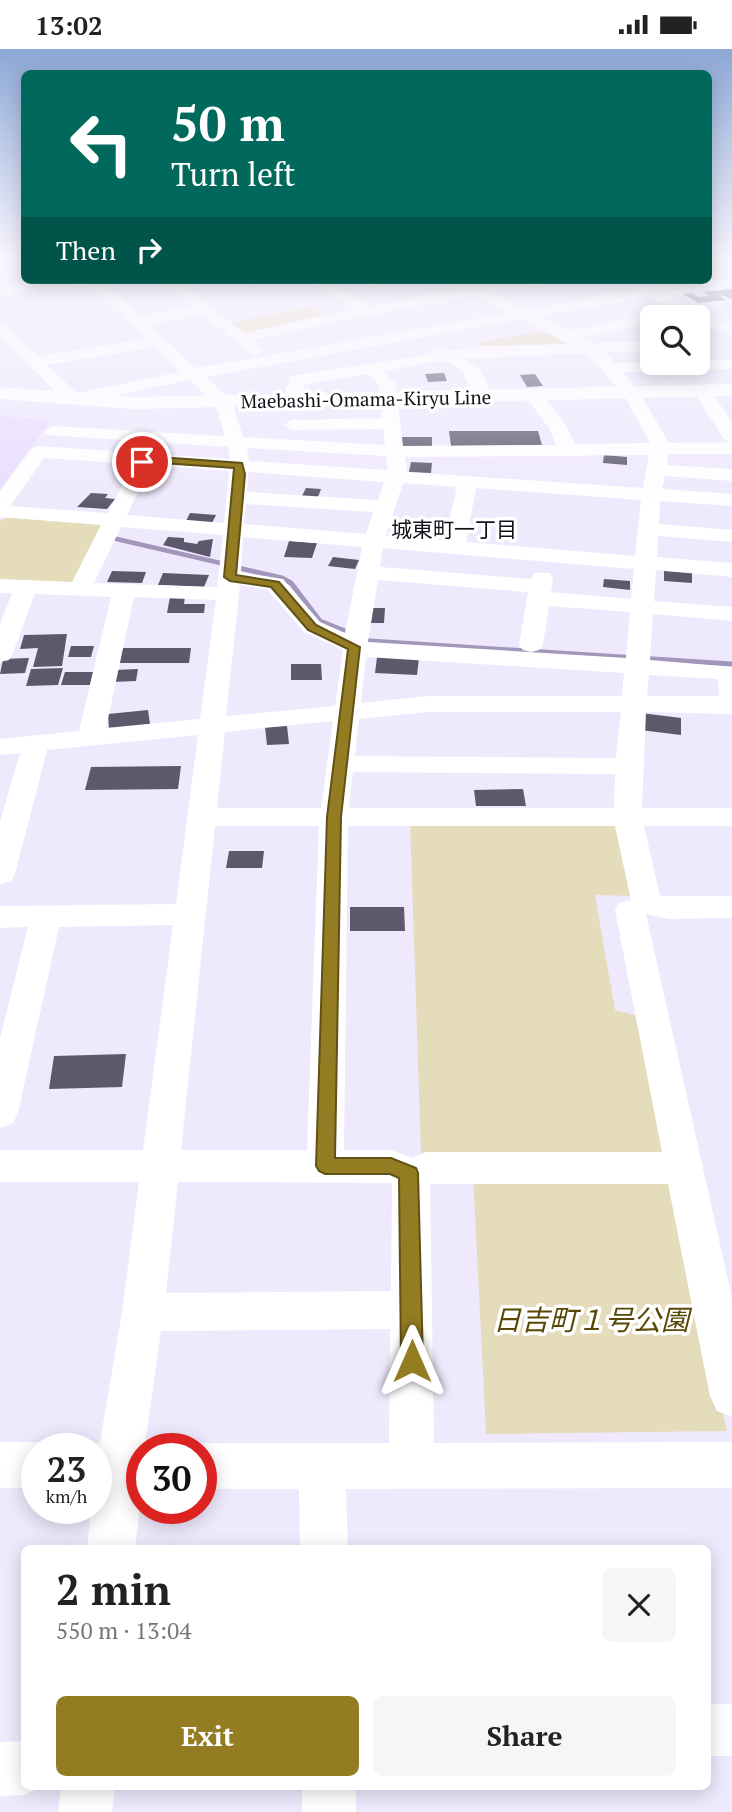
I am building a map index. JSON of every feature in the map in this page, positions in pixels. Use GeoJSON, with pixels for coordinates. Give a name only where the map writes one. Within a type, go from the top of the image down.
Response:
{"type":"FeatureCollection","features":[{"type":"Feature","properties":{"kind":"main road","name":"Maebashi-Omama-Kiryu Line"},"geometry":{"type":"LineString","coordinates":[[0,393],[135,403],[223,402],[294,390],[388,400],[732,390]]}},
{"type":"Feature","properties":{"kind":"street"},"geometry":{"type":"LineString","coordinates":[[11,343],[73,399]]}},
{"type":"Feature","properties":{"kind":"street"},"geometry":{"type":"LineString","coordinates":[[33,362],[150,343]]}},
{"type":"Feature","properties":{"kind":"street"},"geometry":{"type":"LineString","coordinates":[[111,1545],[119,1466],[143,1312],[230,577],[240,455],[223,402],[159,343]]}},
{"type":"Feature","properties":{"kind":"street"},"geometry":{"type":"LineString","coordinates":[[248,343],[270,360],[294,390],[372,369],[481,351],[640,346]]}},
{"type":"Feature","properties":{"kind":"street"},"geometry":{"type":"LineString","coordinates":[[0,505],[73,399],[361,343]]}},
{"type":"Feature","properties":{"kind":"street"},"geometry":{"type":"LineString","coordinates":[[426,343],[473,371],[494,371]]}},
{"type":"Feature","properties":{"kind":"street"},"geometry":{"type":"LineString","coordinates":[[479,343],[481,351]]}},
{"type":"Feature","properties":{"kind":"street"},"geometry":{"type":"LineString","coordinates":[[580,343],[596,351],[631,393],[660,440],[651,494],[629,766],[628,818],[645,898],[649,904],[669,908],[732,907]]}},
{"type":"Feature","properties":{"kind":"street"},"geometry":{"type":"LineString","coordinates":[[49,376],[172,355]]}},
{"type":"Feature","properties":{"kind":"street"},"geometry":{"type":"LineString","coordinates":[[584,369],[732,364]]}},
{"type":"Feature","properties":{"kind":"street"},"geometry":{"type":"LineString","coordinates":[[325,1166],[334,817],[356,639],[368,573],[374,541],[397,472],[387,384],[372,369]]}},
{"type":"Feature","properties":{"kind":"street"},"geometry":{"type":"LineString","coordinates":[[473,371],[484,397]]}},
{"type":"Feature","properties":{"kind":"street"},"geometry":{"type":"LineString","coordinates":[[702,391],[732,436]]}},
{"type":"Feature","properties":{"kind":"street"},"geometry":{"type":"LineString","coordinates":[[534,396],[558,427],[568,451]]}},
{"type":"Feature","properties":{"kind":"street"},"geometry":{"type":"LineString","coordinates":[[233,434],[391,423]]}},
{"type":"Feature","properties":{"kind":"street"},"geometry":{"type":"LineString","coordinates":[[53,431],[233,434],[394,450],[568,451],[658,460],[732,475]]}},
{"type":"Feature","properties":{"kind":"street"},"geometry":{"type":"LineString","coordinates":[[658,460],[732,448]]}},
{"type":"Feature","properties":{"kind":"street"},"geometry":{"type":"LineString","coordinates":[[39,452],[732,500]]}},
{"type":"Feature","properties":{"kind":"street"},"geometry":{"type":"LineString","coordinates":[[80,589],[145,459]]}},
{"type":"Feature","properties":{"kind":"street"},"geometry":{"type":"LineString","coordinates":[[454,548],[468,481]]}},
{"type":"Feature","properties":{"kind":"street"},"geometry":{"type":"LineString","coordinates":[[238,497],[387,507]]}},
{"type":"Feature","properties":{"kind":"street"},"geometry":{"type":"LineString","coordinates":[[0,512],[109,531],[234,530],[732,570]]}},
{"type":"Feature","properties":{"kind":"street"},"geometry":{"type":"LineString","coordinates":[[650,530],[732,536]]}},
{"type":"Feature","properties":{"kind":"street"},"geometry":{"type":"LineString","coordinates":[[531,645],[546,555]]}},
{"type":"Feature","properties":{"kind":"street"},"geometry":{"type":"LineString","coordinates":[[368,573],[540,592],[642,607],[732,614]]}},
{"type":"Feature","properties":{"kind":"street"},"geometry":{"type":"LineString","coordinates":[[0,586],[124,590],[230,577],[275,584],[312,627],[356,639],[638,659],[732,657]]}},
{"type":"Feature","properties":{"kind":"street"},"geometry":{"type":"LineString","coordinates":[[0,656],[26,587]]}},
{"type":"Feature","properties":{"kind":"street"},"geometry":{"type":"LineString","coordinates":[[91,738],[124,590]]}},
{"type":"Feature","properties":{"kind":"street"},"geometry":{"type":"LineString","coordinates":[[0,747],[437,704],[732,705],[730,676],[724,672],[531,645],[390,638],[356,639]]}},
{"type":"Feature","properties":{"kind":"street"},"geometry":{"type":"LineString","coordinates":[[0,874],[36,743]]}},
{"type":"Feature","properties":{"kind":"street"},"geometry":{"type":"LineString","coordinates":[[340,764],[629,766]]}},
{"type":"Feature","properties":{"kind":"street"},"geometry":{"type":"LineString","coordinates":[[201,817],[732,817]]}},
{"type":"Feature","properties":{"kind":"street"},"geometry":{"type":"LineString","coordinates":[[630,910],[732,1396]]}},
{"type":"Feature","properties":{"kind":"street"},"geometry":{"type":"LineString","coordinates":[[0,916],[189,913]]}},
{"type":"Feature","properties":{"kind":"street"},"geometry":{"type":"LineString","coordinates":[[0,1113],[46,916]]}},
{"type":"Feature","properties":{"kind":"street"},"geometry":{"type":"LineString","coordinates":[[0,1166],[391,1166],[409,1173],[412,1465]]}},
{"type":"Feature","properties":{"kind":"street"},"geometry":{"type":"LineString","coordinates":[[426,1168],[684,1168]]}},
{"type":"Feature","properties":{"kind":"street"},"geometry":{"type":"LineString","coordinates":[[143,1312],[412,1310]]}},
{"type":"Feature","properties":{"kind":"street"},"geometry":{"type":"LineString","coordinates":[[0,1465],[21,1465]]}},
{"type":"Feature","properties":{"kind":"street"},"geometry":{"type":"LineString","coordinates":[[217,1466],[732,1465]]}},
{"type":"Feature","properties":{"kind":"street"},"geometry":{"type":"LineString","coordinates":[[322,1467],[324,1545]]}},
{"type":"Feature","properties":{"kind":"street"},"geometry":{"type":"LineString","coordinates":[[711,1730],[732,1730]]}},
{"type":"Feature","properties":{"kind":"street"},"geometry":{"type":"LineString","coordinates":[[0,1769],[21,1768]]}},
{"type":"Feature","properties":{"kind":"street"},"geometry":{"type":"LineString","coordinates":[[85,1812],[88,1790]]}},
{"type":"Feature","properties":{"kind":"street"},"geometry":{"type":"LineString","coordinates":[[328,1790],[329,1812]]}},
{"type":"Feature","properties":{"kind":"shaded area"},"geometry":{"type":"Polygon","coordinates":[[[0,416],[51,420],[0,489],[0,416]]]}},
{"type":"Feature","properties":{"kind":"green space"},"geometry":{"type":"Polygon","coordinates":[[[479,343],[577,345],[482,348],[479,343]]]}},
{"type":"Feature","properties":{"kind":"green space"},"geometry":{"type":"Polygon","coordinates":[[[10,516],[102,523],[77,582],[0,583],[0,521],[10,516]]]}},
{"type":"Feature","properties":{"kind":"green space","name":"日吉町１号公園"},"geometry":{"type":"Polygon","coordinates":[[[614,820],[631,896],[595,895],[615,1010],[642,1017],[727,1431],[486,1434],[472,1155],[421,1154],[410,821],[614,820]]]}},
{"type":"Feature","properties":{"kind":"building"},"geometry":{"type":"Polygon","coordinates":[[[444,373],[447,381],[428,382],[425,374],[444,373]]]}},
{"type":"Feature","properties":{"kind":"building"},"geometry":{"type":"Polygon","coordinates":[[[535,374],[543,386],[527,387],[520,375],[535,374]]]}},
{"type":"Feature","properties":{"kind":"building"},"geometry":{"type":"Polygon","coordinates":[[[449,431],[538,431],[542,445],[451,446],[449,431]]]}},
{"type":"Feature","properties":{"kind":"building"},"geometry":{"type":"Polygon","coordinates":[[[398,437],[432,437],[432,447],[403,447],[398,437]]]}},
{"type":"Feature","properties":{"kind":"building"},"geometry":{"type":"Polygon","coordinates":[[[604,455],[627,457],[627,465],[603,463],[604,455]]]}},
{"type":"Feature","properties":{"kind":"building"},"geometry":{"type":"Polygon","coordinates":[[[411,462],[432,463],[431,473],[409,472],[411,462]]]}},
{"type":"Feature","properties":{"kind":"building"},"geometry":{"type":"Polygon","coordinates":[[[306,488],[321,489],[318,497],[302,496],[306,488]]]}},
{"type":"Feature","properties":{"kind":"building"},"geometry":{"type":"Polygon","coordinates":[[[91,493],[108,494],[105,498],[115,499],[107,509],[77,507],[91,493]]]}},
{"type":"Feature","properties":{"kind":"building"},"geometry":{"type":"Polygon","coordinates":[[[190,513],[216,515],[212,523],[186,521],[190,513]]]}},
{"type":"Feature","properties":{"kind":"building"},"geometry":{"type":"Polygon","coordinates":[[[168,537],[184,538],[184,542],[197,544],[199,541],[213,539],[210,557],[163,545],[168,537]]]}},
{"type":"Feature","properties":{"kind":"building"},"geometry":{"type":"Polygon","coordinates":[[[289,541],[317,543],[312,558],[284,557],[289,541]]]}},
{"type":"Feature","properties":{"kind":"building"},"geometry":{"type":"Polygon","coordinates":[[[333,557],[359,560],[355,569],[328,566],[333,557]]]}},
{"type":"Feature","properties":{"kind":"building"},"geometry":{"type":"Polygon","coordinates":[[[112,571],[146,572],[142,583],[107,582],[112,571]]]}},
{"type":"Feature","properties":{"kind":"building"},"geometry":{"type":"Polygon","coordinates":[[[664,571],[692,573],[692,583],[664,581],[664,571]]]}},
{"type":"Feature","properties":{"kind":"building"},"geometry":{"type":"Polygon","coordinates":[[[163,573],[209,575],[204,587],[158,585],[163,573]]]}},
{"type":"Feature","properties":{"kind":"building"},"geometry":{"type":"Polygon","coordinates":[[[604,579],[630,581],[630,590],[603,587],[604,579]]]}},
{"type":"Feature","properties":{"kind":"building"},"geometry":{"type":"Polygon","coordinates":[[[185,596],[184,604],[205,604],[204,613],[167,613],[170,597],[185,596]]]}},
{"type":"Feature","properties":{"kind":"building"},"geometry":{"type":"Polygon","coordinates":[[[367,608],[385,608],[384,623],[366,623],[367,608]]]}},
{"type":"Feature","properties":{"kind":"building"},"geometry":{"type":"Polygon","coordinates":[[[67,634],[62,666],[33,667],[38,648],[20,649],[24,635],[67,634]]]}},
{"type":"Feature","properties":{"kind":"building"},"geometry":{"type":"Polygon","coordinates":[[[71,646],[94,646],[91,657],[68,657],[71,646]]]}},
{"type":"Feature","properties":{"kind":"building"},"geometry":{"type":"Polygon","coordinates":[[[120,648],[191,648],[189,663],[116,663],[120,648]]]}},
{"type":"Feature","properties":{"kind":"building"},"geometry":{"type":"Polygon","coordinates":[[[377,657],[419,658],[417,675],[375,673],[377,657]]]}},
{"type":"Feature","properties":{"kind":"building"},"geometry":{"type":"Polygon","coordinates":[[[29,658],[25,673],[0,674],[3,659],[29,658]]]}},
{"type":"Feature","properties":{"kind":"building"},"geometry":{"type":"Polygon","coordinates":[[[291,664],[321,664],[322,680],[291,680],[291,664]]]}},
{"type":"Feature","properties":{"kind":"building"},"geometry":{"type":"Polygon","coordinates":[[[63,668],[58,685],[26,686],[31,669],[63,668]]]}},
{"type":"Feature","properties":{"kind":"building"},"geometry":{"type":"Polygon","coordinates":[[[138,669],[136,681],[112,682],[114,670],[138,669]]]}},
{"type":"Feature","properties":{"kind":"building"},"geometry":{"type":"Polygon","coordinates":[[[65,672],[93,672],[90,685],[61,685],[65,672]]]}},
{"type":"Feature","properties":{"kind":"building"},"geometry":{"type":"Polygon","coordinates":[[[148,710],[150,724],[109,729],[108,714],[148,710]]]}},
{"type":"Feature","properties":{"kind":"building"},"geometry":{"type":"Polygon","coordinates":[[[641,713],[681,718],[681,735],[640,730],[641,713]]]}},
{"type":"Feature","properties":{"kind":"building"},"geometry":{"type":"Polygon","coordinates":[[[287,726],[289,744],[267,745],[265,727],[287,726]]]}},
{"type":"Feature","properties":{"kind":"building"},"geometry":{"type":"Polygon","coordinates":[[[181,766],[178,789],[85,790],[91,767],[181,766]]]}},
{"type":"Feature","properties":{"kind":"building"},"geometry":{"type":"Polygon","coordinates":[[[523,789],[526,806],[476,806],[474,790],[523,789]]]}},
{"type":"Feature","properties":{"kind":"building"},"geometry":{"type":"Polygon","coordinates":[[[229,851],[264,851],[262,868],[226,868],[229,851]]]}},
{"type":"Feature","properties":{"kind":"building"},"geometry":{"type":"Polygon","coordinates":[[[350,907],[404,907],[405,931],[350,931],[350,907]]]}},
{"type":"Feature","properties":{"kind":"building"},"geometry":{"type":"Polygon","coordinates":[[[126,1054],[122,1087],[49,1089],[54,1056],[126,1054]]]}},
{"type":"Feature","properties":{"kind":"waterway"},"geometry":{"type":"LineString","coordinates":[[108,537],[229,565]]}},
{"type":"Feature","properties":{"kind":"waterway"},"geometry":{"type":"LineString","coordinates":[[221,564],[282,578],[291,583],[320,621],[370,641],[732,664]]}},
{"type":"Feature","properties":{"kind":"district","name":"城東町一丁目"},"geometry":{"type":"Point","coordinates":[454,530]}},
{"type":"Feature","properties":{"kind":"route"},"geometry":{"type":"LineString","coordinates":[[142,462],[145,459],[238,465],[240,474],[230,577],[275,584],[312,627],[354,647],[334,817],[325,1166],[391,1166],[409,1173],[412,1361]]}}]}
